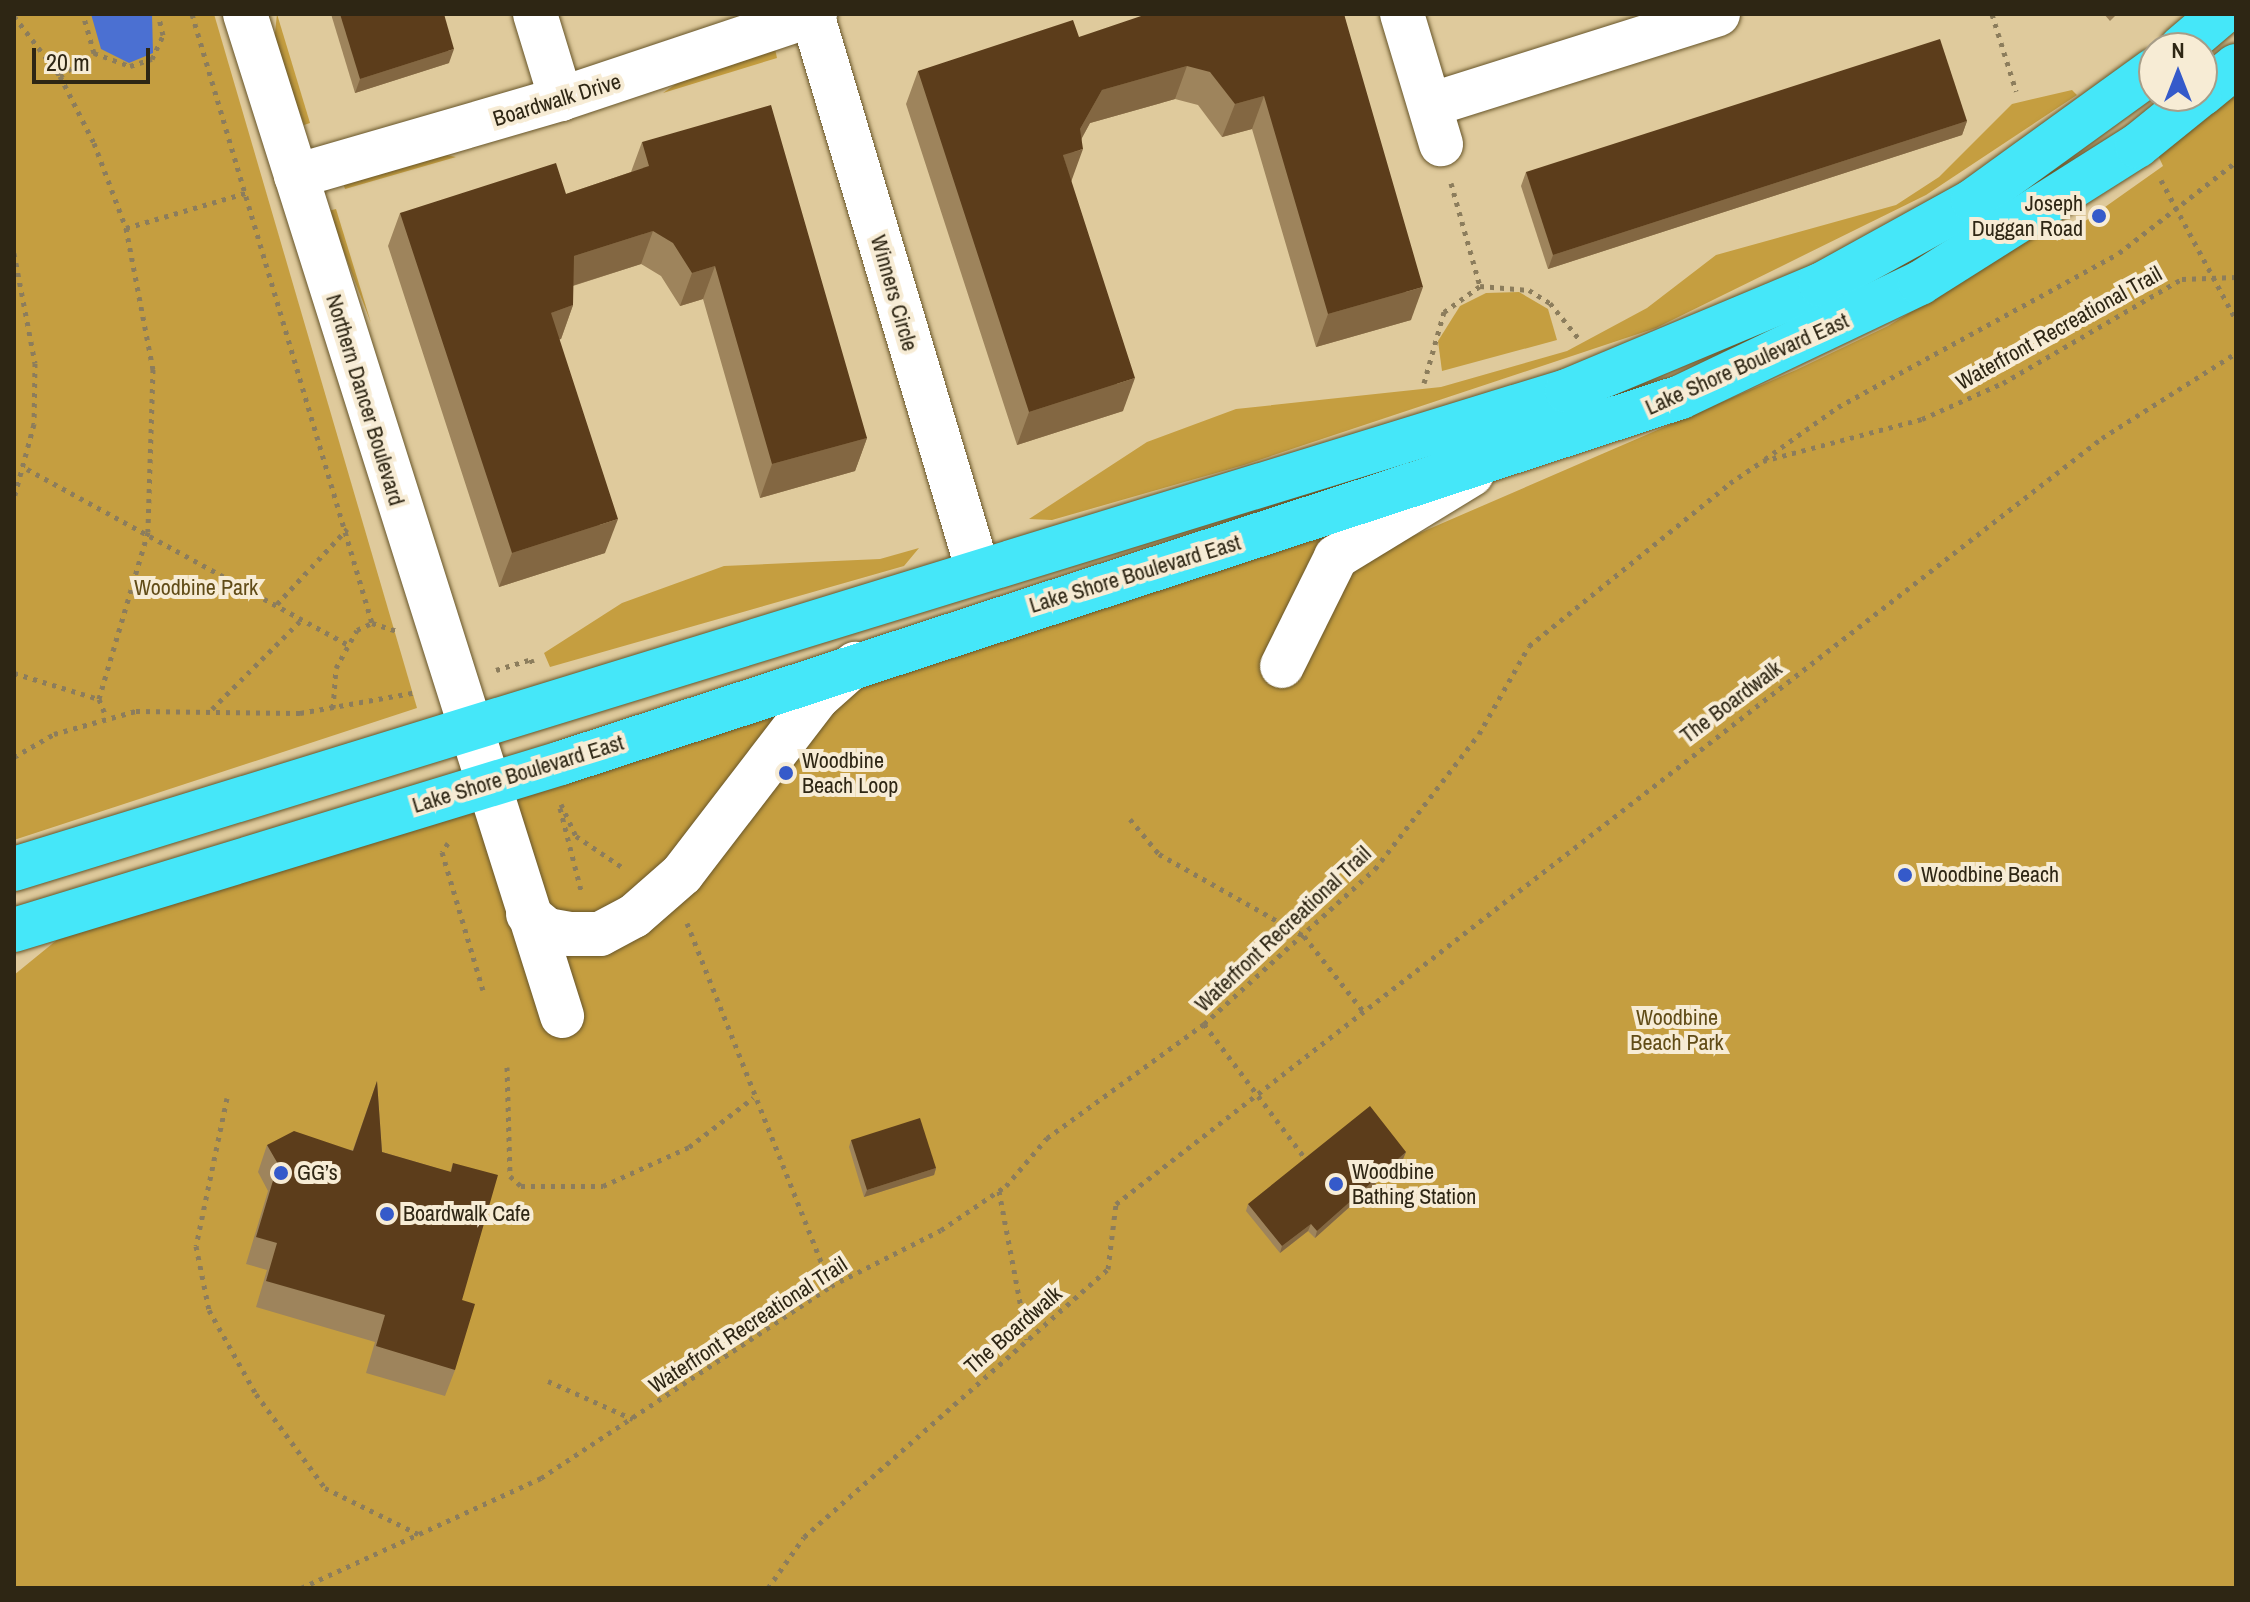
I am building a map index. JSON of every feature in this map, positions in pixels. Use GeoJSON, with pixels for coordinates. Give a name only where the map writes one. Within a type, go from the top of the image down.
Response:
{"type":"FeatureCollection","features":[{"type":"Feature","properties":{"kind":"highway"},"geometry":{"type":"LineString","coordinates":[[2200,32],[2221,14]]}},
{"type":"Feature","properties":{"kind":"highway","name":"Lake Shore Boulevard East"},"geometry":{"type":"LineString","coordinates":[[2218,81],[2236,66]]}},
{"type":"Feature","properties":{"kind":"highway","name":"Lake Shore Boulevard East"},"geometry":{"type":"LineString","coordinates":[[14,869],[1567,391],[1664,354],[1821,285],[1973,201],[2138,82]]}},
{"type":"Feature","properties":{"kind":"highway","name":"Lake Shore Boulevard East"},"geometry":{"type":"LineString","coordinates":[[14,930],[487,785],[859,661],[1481,468],[1681,397],[1839,325],[2017,225],[2177,112]]}},
{"type":"Feature","properties":{"kind":"street","name":"Northern Dancer Boulevard"},"geometry":{"type":"LineString","coordinates":[[245,14],[468,729],[562,1016]]}},
{"type":"Feature","properties":{"kind":"street"},"geometry":{"type":"LineString","coordinates":[[535,14],[561,99]]}},
{"type":"Feature","properties":{"kind":"street","name":"Boardwalk Drive"},"geometry":{"type":"LineString","coordinates":[[296,176],[561,99],[813,14]]}},
{"type":"Feature","properties":{"kind":"street","name":"Winners Circle"},"geometry":{"type":"LineString","coordinates":[[813,14],[978,571]]}},
{"type":"Feature","properties":{"kind":"street"},"geometry":{"type":"LineString","coordinates":[[1402,14],[1440,143],[1718,14]]}},
{"type":"Feature","properties":{"kind":"street"},"geometry":{"type":"LineString","coordinates":[[1282,666],[1336,557],[1481,468]]}},
{"type":"Feature","properties":{"kind":"street"},"geometry":{"type":"LineString","coordinates":[[528,914],[547,930],[570,934],[600,934],[634,916],[682,874],[818,697],[859,661]]}},
{"type":"Feature","properties":{"kind":"path"},"geometry":{"type":"LineString","coordinates":[[83,14],[94,53]]}},
{"type":"Feature","properties":{"kind":"path"},"geometry":{"type":"LineString","coordinates":[[94,53],[130,66],[152,59],[163,35],[158,14]]}},
{"type":"Feature","properties":{"kind":"path"},"geometry":{"type":"LineString","coordinates":[[192,14],[347,529],[372,623]]}},
{"type":"Feature","properties":{"kind":"path"},"geometry":{"type":"LineString","coordinates":[[1992,14],[2016,91]]}},
{"type":"Feature","properties":{"kind":"path"},"geometry":{"type":"LineString","coordinates":[[14,16],[60,76],[126,228],[153,369],[148,532],[99,699],[106,716]]}},
{"type":"Feature","properties":{"kind":"path"},"geometry":{"type":"LineString","coordinates":[[60,76],[94,53]]}},
{"type":"Feature","properties":{"kind":"path"},"geometry":{"type":"LineString","coordinates":[[1440,143],[1480,286]]}},
{"type":"Feature","properties":{"kind":"path"},"geometry":{"type":"LineString","coordinates":[[1763,461],[1838,407],[2119,253],[2236,162]]}},
{"type":"Feature","properties":{"kind":"path"},"geometry":{"type":"LineString","coordinates":[[2156,171],[2210,277],[2236,320]]}},
{"type":"Feature","properties":{"kind":"path"},"geometry":{"type":"LineString","coordinates":[[126,228],[246,193]]}},
{"type":"Feature","properties":{"kind":"path"},"geometry":{"type":"LineString","coordinates":[[14,253],[35,363],[27,469],[14,498]]}},
{"type":"Feature","properties":{"kind":"path","name":"Waterfront Recreational Trail"},"geometry":{"type":"LineString","coordinates":[[301,1588],[541,1478],[831,1286],[999,1191],[1047,1138],[1204,1024],[1304,936],[1430,805],[1529,646],[1763,461],[1922,419],[2003,383],[2151,294],[2210,277],[2236,277]]}},
{"type":"Feature","properties":{"kind":"path"},"geometry":{"type":"LineString","coordinates":[[1424,383],[1444,312],[1480,286],[1529,290],[1550,303],[1579,339]]}},
{"type":"Feature","properties":{"kind":"path","name":"The Boardwalk"},"geometry":{"type":"LineString","coordinates":[[768,1588],[804,1537],[1108,1269],[1116,1204],[1255,1091],[1363,1011],[2102,438],[2236,353]]}},
{"type":"Feature","properties":{"kind":"path"},"geometry":{"type":"LineString","coordinates":[[27,469],[148,532],[347,644]]}},
{"type":"Feature","properties":{"kind":"path"},"geometry":{"type":"LineString","coordinates":[[277,604],[347,529]]}},
{"type":"Feature","properties":{"kind":"path"},"geometry":{"type":"LineString","coordinates":[[212,710],[301,620]]}},
{"type":"Feature","properties":{"kind":"path"},"geometry":{"type":"LineString","coordinates":[[372,623],[405,634]]}},
{"type":"Feature","properties":{"kind":"path"},"geometry":{"type":"LineString","coordinates":[[333,708],[336,668],[347,644],[372,623]]}},
{"type":"Feature","properties":{"kind":"path"},"geometry":{"type":"LineString","coordinates":[[495,670],[531,659]]}},
{"type":"Feature","properties":{"kind":"path"},"geometry":{"type":"LineString","coordinates":[[14,673],[99,699]]}},
{"type":"Feature","properties":{"kind":"path"},"geometry":{"type":"LineString","coordinates":[[14,757],[106,716],[333,708],[409,694]]}},
{"type":"Feature","properties":{"kind":"path"},"geometry":{"type":"LineString","coordinates":[[563,796],[561,804],[584,901]]}},
{"type":"Feature","properties":{"kind":"path"},"geometry":{"type":"LineString","coordinates":[[561,804],[583,843],[635,876]]}},
{"type":"Feature","properties":{"kind":"path"},"geometry":{"type":"LineString","coordinates":[[1130,819],[1159,854],[1304,936],[1363,1011]]}},
{"type":"Feature","properties":{"kind":"path"},"geometry":{"type":"LineString","coordinates":[[452,835],[442,852],[483,990]]}},
{"type":"Feature","properties":{"kind":"path"},"geometry":{"type":"LineString","coordinates":[[694,949],[831,1286]]}},
{"type":"Feature","properties":{"kind":"path"},"geometry":{"type":"LineString","coordinates":[[1204,1024],[1316,1172]]}},
{"type":"Feature","properties":{"kind":"path"},"geometry":{"type":"LineString","coordinates":[[507,1067],[510,1176],[521,1186],[603,1186],[627,1177],[689,1147],[753,1098]]}},
{"type":"Feature","properties":{"kind":"path"},"geometry":{"type":"LineString","coordinates":[[227,1098],[196,1246],[209,1310],[256,1394],[325,1488],[419,1535]]}},
{"type":"Feature","properties":{"kind":"path"},"geometry":{"type":"LineString","coordinates":[[999,1191],[1027,1339]]}},
{"type":"Feature","properties":{"kind":"path"},"geometry":{"type":"LineString","coordinates":[[548,1381],[633,1419]]}},
{"type":"Feature","properties":{"kind":"green space","name":"Woodbine Park"},"geometry":{"type":"Polygon","coordinates":[[[14,14],[214,14],[417,708],[14,840],[14,14]]]}},
{"type":"Feature","properties":{"kind":"green space"},"geometry":{"type":"Polygon","coordinates":[[[277,14],[310,123],[304,125],[274,42],[277,14]]]}},
{"type":"Feature","properties":{"kind":"green space"},"geometry":{"type":"Polygon","coordinates":[[[775,49],[777,58],[663,93],[683,79],[775,49]]]}},
{"type":"Feature","properties":{"kind":"green space","name":"Woodbine Beach Park"},"geometry":{"type":"Polygon","coordinates":[[[2236,89],[2236,1588],[14,1588],[14,975],[63,935],[1322,536],[1355,561],[1796,370],[1888,326],[2049,228],[2057,241],[2163,166],[2157,153],[2208,112],[2218,112],[2218,104],[2236,89]]]}},
{"type":"Feature","properties":{"kind":"green space"},"geometry":{"type":"Polygon","coordinates":[[[2072,90],[2077,95],[1926,195],[1656,328],[1244,465],[1052,520],[1029,519],[1147,442],[1236,409],[1441,387],[1567,351],[1647,308],[1716,255],[1896,205],[1939,177],[2012,104],[2072,90]]]}},
{"type":"Feature","properties":{"kind":"green space"},"geometry":{"type":"Polygon","coordinates":[[[437,153],[456,157],[345,189],[343,183],[437,153]]]}},
{"type":"Feature","properties":{"kind":"green space"},"geometry":{"type":"Polygon","coordinates":[[[336,209],[371,323],[328,211],[336,209]]]}},
{"type":"Feature","properties":{"kind":"green space"},"geometry":{"type":"Polygon","coordinates":[[[1519,292],[1548,309],[1557,340],[1442,371],[1438,341],[1460,306],[1486,293],[1519,292]]]}},
{"type":"Feature","properties":{"kind":"green space"},"geometry":{"type":"Polygon","coordinates":[[[919,548],[904,566],[550,667],[544,653],[622,603],[724,566],[880,559],[919,548]]]}},
{"type":"Feature","properties":{"kind":"water"},"geometry":{"type":"Polygon","coordinates":[[[91,14],[152,14],[153,53],[129,63],[101,49],[91,14]]]}},
{"type":"Feature","properties":{"kind":"building"},"geometry":{"type":"Polygon","coordinates":[[[340,14],[444,14],[454,49],[360,79],[340,14]]]}},
{"type":"Feature","properties":{"kind":"building"},"geometry":{"type":"Polygon","coordinates":[[[1147,14],[1344,14],[1423,287],[1328,314],[1264,96],[1235,104],[1210,72],[1187,66],[1102,90],[1080,129],[1083,149],[1063,155],[1135,378],[1029,412],[918,71],[1073,20],[1079,37],[1147,14]]]}},
{"type":"Feature","properties":{"kind":"building"},"geometry":{"type":"Polygon","coordinates":[[[1940,39],[1967,121],[1553,255],[1526,172],[1940,39]]]}},
{"type":"Feature","properties":{"kind":"building"},"geometry":{"type":"Polygon","coordinates":[[[771,105],[867,438],[772,464],[715,266],[692,273],[673,243],[653,231],[574,256],[573,305],[551,313],[618,519],[512,553],[400,213],[556,163],[566,194],[649,166],[642,142],[771,105]]]}},
{"type":"Feature","properties":{"kind":"building"},"geometry":{"type":"Polygon","coordinates":[[[377,1081],[382,1152],[451,1172],[453,1163],[498,1175],[462,1300],[475,1304],[455,1370],[376,1346],[385,1315],[266,1281],[277,1243],[256,1237],[278,1164],[267,1145],[294,1131],[353,1151],[377,1081]]]}},
{"type":"Feature","properties":{"kind":"building","name":"Woodbine Bathing Station"},"geometry":{"type":"Polygon","coordinates":[[[1370,1106],[1406,1152],[1317,1231],[1311,1224],[1282,1246],[1248,1204],[1370,1106]]]}},
{"type":"Feature","properties":{"kind":"building"},"geometry":{"type":"Polygon","coordinates":[[[920,1118],[936,1168],[867,1190],[851,1140],[920,1118]]]}},
{"type":"Feature","properties":{"kind":"place","name":"Joseph Duggan Road"},"geometry":{"type":"Point","coordinates":[2099,216]}},
{"type":"Feature","properties":{"kind":"place","name":"Woodbine Beach Loop"},"geometry":{"type":"Point","coordinates":[786,773]}},
{"type":"Feature","properties":{"kind":"place","name":"Woodbine Beach"},"geometry":{"type":"Point","coordinates":[1905,875]}},
{"type":"Feature","properties":{"kind":"place","name":"GG’s"},"geometry":{"type":"Point","coordinates":[281,1173]}},
{"type":"Feature","properties":{"kind":"place","name":"Woodbine Bathing Station"},"geometry":{"type":"Point","coordinates":[1336,1184]}},
{"type":"Feature","properties":{"kind":"place","name":"Boardwalk Cafe"},"geometry":{"type":"Point","coordinates":[387,1214]}}]}
